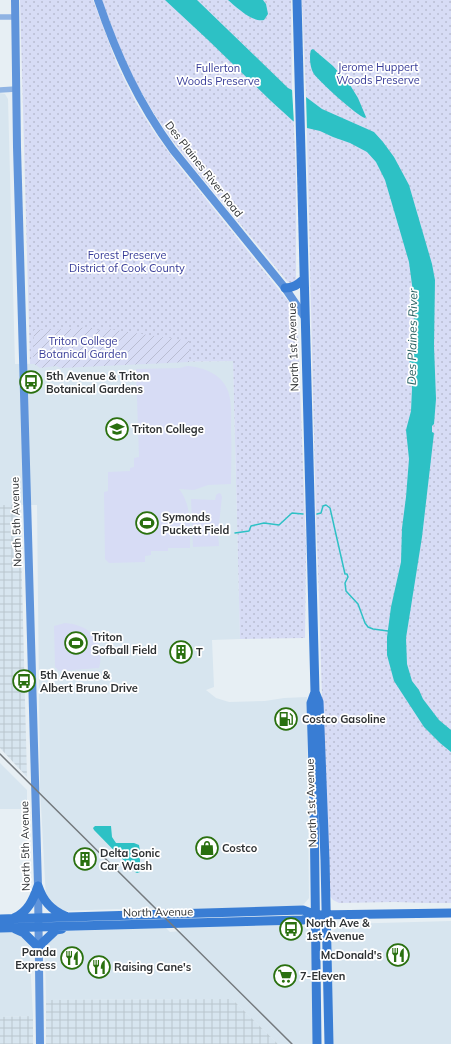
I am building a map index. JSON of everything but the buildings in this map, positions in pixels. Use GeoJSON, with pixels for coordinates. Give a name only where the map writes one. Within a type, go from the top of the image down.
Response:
{"type":"FeatureCollection","features":[{"type":"Feature","properties":{"kind":"main road","name":"North 1st Avenue"},"geometry":{"type":"LineString","coordinates":[[297,0],[304,316],[315,692],[319,702],[329,1044]]}},
{"type":"Feature","properties":{"kind":"main road"},"geometry":{"type":"LineString","coordinates":[[285,288],[292,288],[304,278]]}},
{"type":"Feature","properties":{"kind":"main road","name":"North 1st Avenue"},"geometry":{"type":"LineString","coordinates":[[315,692],[311,703],[316,915],[317,1044]]}},
{"type":"Feature","properties":{"kind":"main road"},"geometry":{"type":"LineString","coordinates":[[38,886],[41,896],[49,906],[66,917]]}},
{"type":"Feature","properties":{"kind":"main road"},"geometry":{"type":"LineString","coordinates":[[14,918],[26,910],[33,899],[38,886]]}},
{"type":"Feature","properties":{"kind":"main road","name":"North Avenue"},"geometry":{"type":"LineString","coordinates":[[4,928],[66,917],[303,910],[316,915],[451,912]]}},
{"type":"Feature","properties":{"kind":"main road","name":"North Avenue"},"geometry":{"type":"LineString","coordinates":[[0,919],[14,918],[75,926],[303,920],[316,915]]}},
{"type":"Feature","properties":{"kind":"main road"},"geometry":{"type":"LineString","coordinates":[[4,928],[18,930],[24,933],[38,947],[56,930],[75,926]]}},
{"type":"Feature","properties":{"kind":"street","name":"North 5th Avenue"},"geometry":{"type":"LineString","coordinates":[[15,0],[16,89],[38,886],[40,1044]]}},
{"type":"Feature","properties":{"kind":"street","name":"Des Plaines River Road"},"geometry":{"type":"LineString","coordinates":[[98,0],[123,67],[161,134],[285,288],[304,316]]}},
{"type":"Feature","properties":{"kind":"street"},"geometry":{"type":"LineString","coordinates":[[0,17],[16,16]]}},
{"type":"Feature","properties":{"kind":"street"},"geometry":{"type":"LineString","coordinates":[[0,90],[16,89]]}},
{"type":"Feature","properties":{"kind":"shaded area"},"geometry":{"type":"Polygon","coordinates":[[[0,93],[5,94],[8,99],[15,364],[233,361],[240,639],[212,640],[214,687],[206,690],[216,698],[229,702],[265,701],[307,697],[309,898],[300,906],[61,911],[46,899],[40,787],[37,505],[0,505],[0,93]]]}},
{"type":"Feature","properties":{"kind":"shaded area"},"geometry":{"type":"Polygon","coordinates":[[[0,505],[20,505],[27,777],[0,748],[0,505]]]}},
{"type":"Feature","properties":{"kind":"shaded area"},"geometry":{"type":"Polygon","coordinates":[[[0,763],[27,790],[27,809],[0,809],[0,763]]]}},
{"type":"Feature","properties":{"kind":"shaded area"},"geometry":{"type":"Polygon","coordinates":[[[451,921],[451,1044],[332,1044],[330,937],[335,929],[343,924],[451,921]]]}},
{"type":"Feature","properties":{"kind":"shaded area"},"geometry":{"type":"Polygon","coordinates":[[[297,925],[307,928],[312,938],[315,1044],[278,1044],[232,999],[46,1000],[45,948],[49,938],[65,931],[166,928],[170,932],[181,931],[178,927],[297,925]]]}},
{"type":"Feature","properties":{"kind":"shaded area"},"geometry":{"type":"Polygon","coordinates":[[[0,932],[14,932],[29,942],[33,1016],[0,1017],[0,932]]]}},
{"type":"Feature","properties":{"kind":"shaded area"},"geometry":{"type":"Polygon","coordinates":[[[232,999],[278,1044],[46,1044],[46,1000],[232,999]]]}},
{"type":"Feature","properties":{"kind":"shaded area"},"geometry":{"type":"Polygon","coordinates":[[[33,1016],[33,1044],[0,1044],[0,1017],[33,1016]]]}},
{"type":"Feature","properties":{"kind":"green space","name":"Forest Preserve District of Cook County"},"geometry":{"type":"Polygon","coordinates":[[[20,0],[93,0],[118,67],[136,103],[152,129],[175,161],[288,301],[295,314],[298,332],[306,548],[305,638],[240,639],[233,361],[30,364],[20,0]]]}},
{"type":"Feature","properties":{"kind":"green space","name":"Fullerton Woods Preserve"},"geometry":{"type":"Polygon","coordinates":[[[102,0],[291,0],[292,88],[296,174],[296,281],[290,283],[287,281],[189,162],[162,126],[127,64],[102,0]]]}},
{"type":"Feature","properties":{"kind":"green space","name":"Jerome Huppert Woods Preserve"},"geometry":{"type":"Polygon","coordinates":[[[302,0],[451,0],[451,903],[339,903],[333,900],[330,896],[316,519],[306,95],[302,0]]]}},
{"type":"Feature","properties":{"kind":"green space","name":"Triton College Botanical Garden"},"geometry":{"type":"Polygon","coordinates":[[[91,326],[93,331],[108,329],[189,341],[189,362],[61,368],[56,366],[40,368],[33,363],[34,330],[76,329],[91,326]]]}},
{"type":"Feature","properties":{"kind":"green space"},"geometry":{"type":"Polygon","coordinates":[[[187,366],[206,370],[218,377],[223,382],[229,394],[231,403],[231,484],[208,485],[194,490],[179,489],[188,509],[190,548],[168,548],[168,551],[151,551],[151,555],[145,556],[145,562],[109,563],[105,559],[104,492],[108,491],[108,472],[130,471],[130,468],[134,467],[134,458],[139,457],[136,369],[180,368],[187,366]]]}},
{"type":"Feature","properties":{"kind":"green space"},"geometry":{"type":"Polygon","coordinates":[[[219,493],[222,497],[218,533],[219,546],[193,547],[191,499],[215,500],[216,495],[219,493]]]}},
{"type":"Feature","properties":{"kind":"green space","name":"Triton Sofball Field"},"geometry":{"type":"Polygon","coordinates":[[[65,623],[82,627],[94,636],[100,650],[101,659],[99,668],[59,671],[55,667],[54,626],[65,623]]]}},
{"type":"Feature","properties":{"kind":"water"},"geometry":{"type":"Polygon","coordinates":[[[165,0],[197,0],[288,88],[306,97],[322,109],[374,132],[394,157],[409,185],[432,264],[435,280],[434,346],[436,399],[434,424],[432,426],[432,432],[434,433],[422,537],[406,638],[407,664],[412,681],[419,690],[423,699],[439,720],[451,730],[451,752],[424,727],[394,681],[387,655],[387,637],[391,607],[401,562],[402,528],[409,459],[406,430],[411,411],[412,389],[409,354],[414,326],[414,300],[409,262],[385,180],[376,162],[367,152],[350,143],[320,131],[307,128],[293,121],[165,0]]]}},
{"type":"Feature","properties":{"kind":"water"},"geometry":{"type":"Polygon","coordinates":[[[228,0],[263,0],[266,4],[268,14],[264,20],[255,19],[245,14],[228,0]]]}},
{"type":"Feature","properties":{"kind":"water"},"geometry":{"type":"Polygon","coordinates":[[[313,49],[333,66],[350,85],[358,98],[366,117],[365,118],[347,105],[317,78],[312,69],[310,59],[310,53],[313,49]]]}},
{"type":"Feature","properties":{"kind":"water"},"geometry":{"type":"Polygon","coordinates":[[[95,826],[111,826],[112,837],[116,843],[134,843],[139,845],[140,872],[135,872],[94,830],[93,828],[95,826]]]}},
{"type":"Feature","properties":{"kind":"pier"},"geometry":{"type":"Polygon","coordinates":[[[292,89],[306,95],[307,130],[294,124],[292,89]]]}},
{"type":"Feature","properties":{"kind":"waterway"},"geometry":{"type":"LineString","coordinates":[[317,514],[321,513],[323,506],[326,505],[330,508],[345,574],[347,574],[348,577],[345,583],[346,591],[358,604],[365,623],[368,627],[373,629],[388,631]]}},
{"type":"Feature","properties":{"kind":"waterway"},"geometry":{"type":"LineString","coordinates":[[235,533],[249,531],[251,526],[264,523],[279,525],[292,513],[303,514]]}},
{"type":"Feature","properties":{"kind":"railway"},"geometry":{"type":"LineString","coordinates":[[0,754],[292,1044]]}},
{"type":"Feature","properties":{"kind":"place","name":"5th Avenue & Triton Botanical Gardens"},"geometry":{"type":"Point","coordinates":[31,382]}},
{"type":"Feature","properties":{"kind":"place","name":"Triton College"},"geometry":{"type":"Point","coordinates":[117,429]}},
{"type":"Feature","properties":{"kind":"place","name":"Symonds Puckett Field"},"geometry":{"type":"Point","coordinates":[147,523]}},
{"type":"Feature","properties":{"kind":"place","name":"Triton Sofball Field"},"geometry":{"type":"Point","coordinates":[76,643]}},
{"type":"Feature","properties":{"kind":"place","name":"T"},"geometry":{"type":"Point","coordinates":[181,652]}},
{"type":"Feature","properties":{"kind":"place","name":"5th Avenue & Albert Bruno Drive"},"geometry":{"type":"Point","coordinates":[24,681]}},
{"type":"Feature","properties":{"kind":"place","name":"Costco Gasoline"},"geometry":{"type":"Point","coordinates":[286,719]}},
{"type":"Feature","properties":{"kind":"place","name":"Costco"},"geometry":{"type":"Point","coordinates":[207,848]}},
{"type":"Feature","properties":{"kind":"place","name":"Delta Sonic Car Wash"},"geometry":{"type":"Point","coordinates":[85,859]}},
{"type":"Feature","properties":{"kind":"place","name":"North Ave & 1st Avenue"},"geometry":{"type":"Point","coordinates":[291,929]}},
{"type":"Feature","properties":{"kind":"place","name":"McDonald's"},"geometry":{"type":"Point","coordinates":[398,955]}},
{"type":"Feature","properties":{"kind":"place","name":"Panda Express"},"geometry":{"type":"Point","coordinates":[72,958]}},
{"type":"Feature","properties":{"kind":"place","name":"Raising Cane's"},"geometry":{"type":"Point","coordinates":[99,967]}},
{"type":"Feature","properties":{"kind":"place","name":"7-Eleven"},"geometry":{"type":"Point","coordinates":[285,976]}},
{"type":"Feature","properties":{"kind":"water label","name":"Des Plaines River"},"geometry":{"type":"Point","coordinates":[412,337]}}]}
